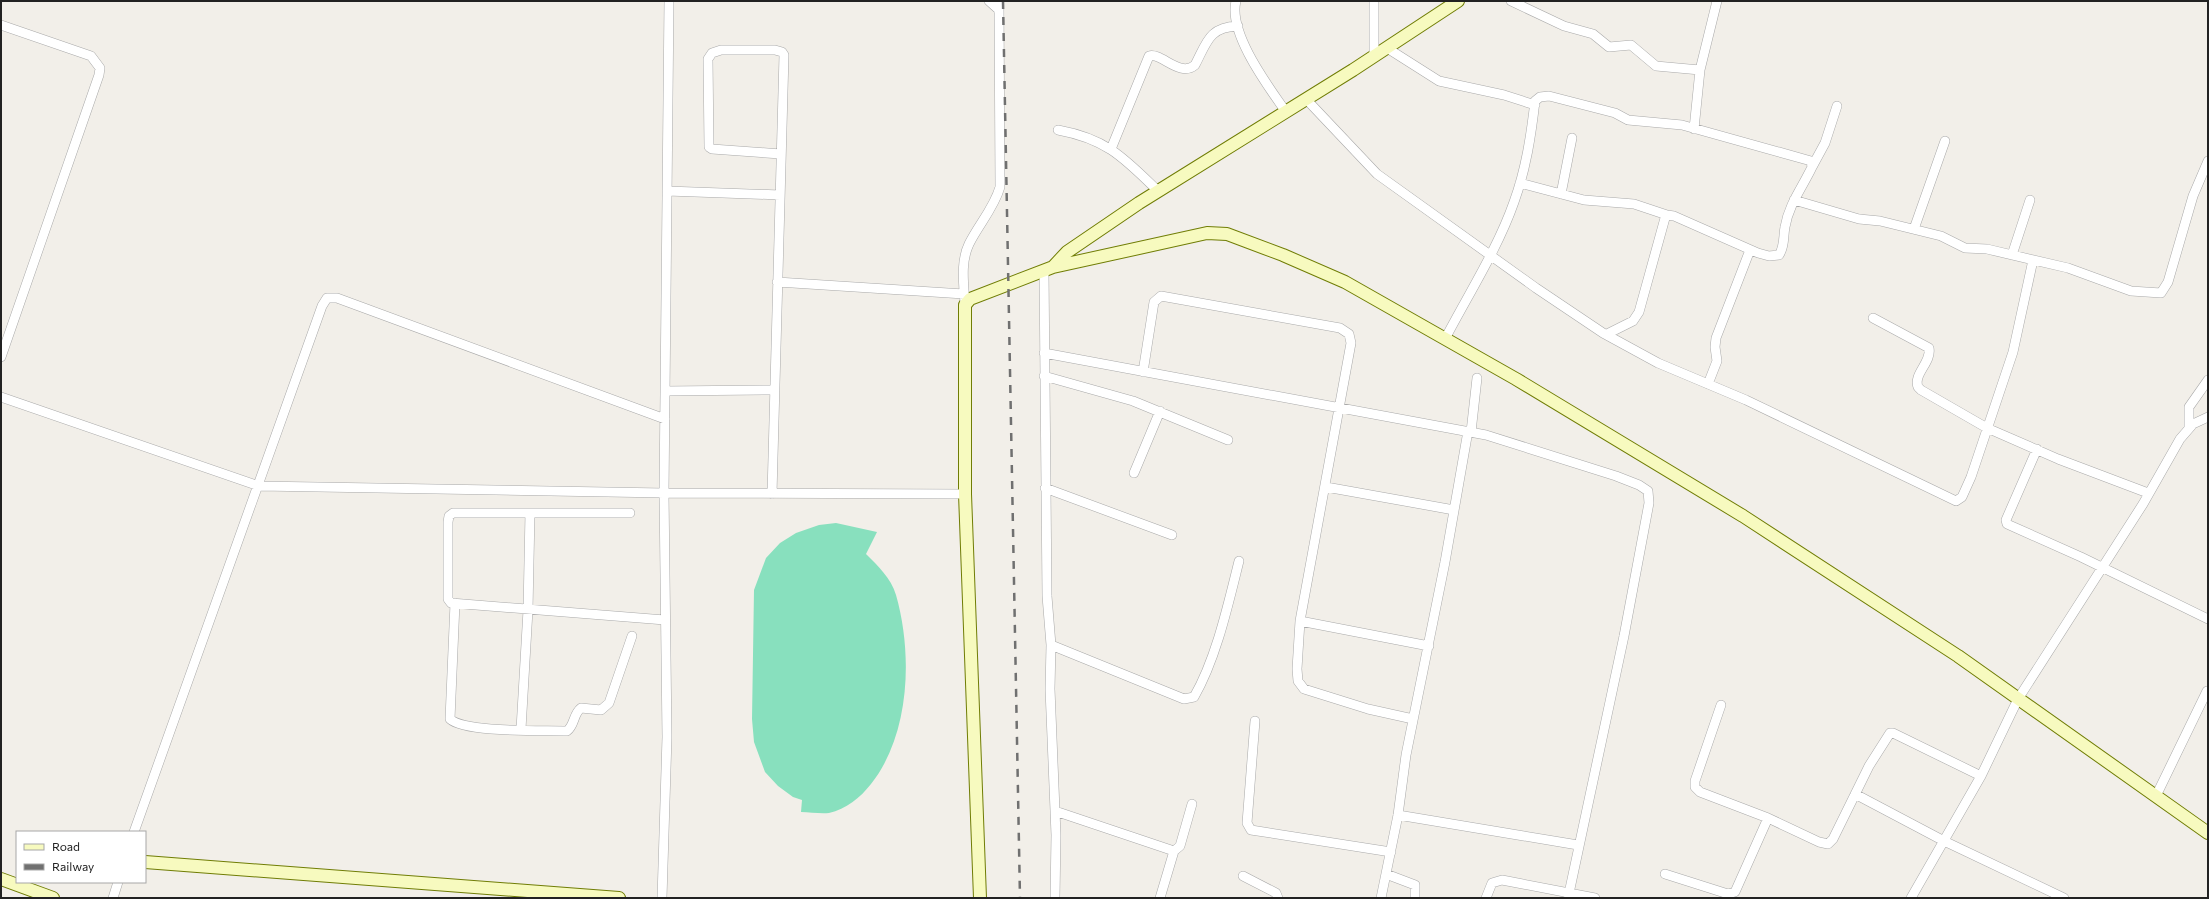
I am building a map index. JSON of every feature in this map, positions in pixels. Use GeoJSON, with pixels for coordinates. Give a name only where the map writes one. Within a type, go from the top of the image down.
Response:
{"type":"FeatureCollection","features":[{"type":"Feature","properties":{"kind":"main road"},"geometry":{"type":"LineString","coordinates":[[1048,269],[1067,252],[1158,191],[1286,112],[1458,1]]}},
{"type":"Feature","properties":{"kind":"main road"},"geometry":{"type":"LineString","coordinates":[[980,898],[965,494],[964,300],[1048,269],[1207,233],[1227,234],[1284,255],[1346,282],[1516,379],[1743,516],[1958,656],[2208,833]]}},
{"type":"Feature","properties":{"kind":"main road"},"geometry":{"type":"LineString","coordinates":[[146,862],[619,898]]}},
{"type":"Feature","properties":{"kind":"main road"},"geometry":{"type":"LineString","coordinates":[[1,879],[53,898]]}},
{"type":"Feature","properties":{"kind":"street"},"geometry":{"type":"LineString","coordinates":[[662,898],[667,737],[664,494],[668,1]]}},
{"type":"Feature","properties":{"kind":"street"},"geometry":{"type":"LineString","coordinates":[[777,282],[964,300],[963,274],[969,244],[997,198],[1000,187],[999,5],[990,1]]}},
{"type":"Feature","properties":{"kind":"street"},"geometry":{"type":"LineString","coordinates":[[1236,1],[1234,12],[1254,66],[1286,112]]}},
{"type":"Feature","properties":{"kind":"street"},"geometry":{"type":"LineString","coordinates":[[1374,1],[1374,56]]}},
{"type":"Feature","properties":{"kind":"street"},"geometry":{"type":"LineString","coordinates":[[1511,1],[1564,26],[1593,34],[1609,47],[1631,45],[1656,66],[1700,70]]}},
{"type":"Feature","properties":{"kind":"street"},"geometry":{"type":"LineString","coordinates":[[1694,128],[1700,70],[1717,1]]}},
{"type":"Feature","properties":{"kind":"street"},"geometry":{"type":"LineString","coordinates":[[1,25],[91,56],[100,68],[99,75],[1,357]]}},
{"type":"Feature","properties":{"kind":"street"},"geometry":{"type":"LineString","coordinates":[[1111,149],[1150,56],[1154,56],[1173,66],[1191,68],[1195,65],[1210,36],[1215,31],[1227,26],[1238,26]]}},
{"type":"Feature","properties":{"kind":"street"},"geometry":{"type":"LineString","coordinates":[[1387,48],[1439,81],[1504,95],[1535,105]]}},
{"type":"Feature","properties":{"kind":"street"},"geometry":{"type":"LineString","coordinates":[[772,494],[784,55],[782,52],[775,50],[721,50],[712,53],[708,60],[709,147],[712,149],[781,154]]}},
{"type":"Feature","properties":{"kind":"street"},"geometry":{"type":"LineString","coordinates":[[1445,338],[1490,255],[1513,204],[1529,147],[1537,98],[1549,96],[1615,112],[1628,120],[1661,122],[1694,128],[1806,158],[1811,161],[1812,167]]}},
{"type":"Feature","properties":{"kind":"street"},"geometry":{"type":"LineString","coordinates":[[1306,99],[1377,174],[1536,288],[1607,334],[1658,364],[1746,400],[1956,500],[1962,497],[2014,352],[2033,260]]}},
{"type":"Feature","properties":{"kind":"street"},"geometry":{"type":"LineString","coordinates":[[1520,183],[1584,200],[1634,204],[1668,216],[1674,216],[1750,250],[1770,256],[1779,254],[1783,248],[1785,226],[1794,200],[1825,143],[1837,106]]}},
{"type":"Feature","properties":{"kind":"street"},"geometry":{"type":"LineString","coordinates":[[1058,130],[1090,138],[1111,149],[1123,157],[1158,191]]}},
{"type":"Feature","properties":{"kind":"street"},"geometry":{"type":"LineString","coordinates":[[1561,194],[1572,138]]}},
{"type":"Feature","properties":{"kind":"street"},"geometry":{"type":"LineString","coordinates":[[1914,229],[1944,141]]}},
{"type":"Feature","properties":{"kind":"street"},"geometry":{"type":"LineString","coordinates":[[1794,200],[1859,219],[1880,221],[1941,236],[1965,248],[1987,249],[2068,268],[2131,291],[2161,293],[2168,282],[2193,196],[2208,161]]}},
{"type":"Feature","properties":{"kind":"street"},"geometry":{"type":"LineString","coordinates":[[667,191],[780,195]]}},
{"type":"Feature","properties":{"kind":"street"},"geometry":{"type":"LineString","coordinates":[[2012,255],[2030,200]]}},
{"type":"Feature","properties":{"kind":"street"},"geometry":{"type":"LineString","coordinates":[[1607,334],[1633,321],[1639,312],[1663,221],[1668,216]]}},
{"type":"Feature","properties":{"kind":"street"},"geometry":{"type":"LineString","coordinates":[[1708,384],[1717,361],[1715,347],[1716,338],[1750,250]]}},
{"type":"Feature","properties":{"kind":"street"},"geometry":{"type":"LineString","coordinates":[[1048,269],[1044,353],[1045,488],[1047,596],[1051,645],[1050,689],[1055,810],[1055,898]]}},
{"type":"Feature","properties":{"kind":"street"},"geometry":{"type":"LineString","coordinates":[[1143,372],[1154,302],[1161,296],[1340,328],[1350,334],[1351,343],[1341,408],[1300,621],[1297,669],[1298,680],[1304,689],[1368,709],[1413,719]]}},
{"type":"Feature","properties":{"kind":"street"},"geometry":{"type":"LineString","coordinates":[[134,831],[324,301],[332,297],[665,419]]}},
{"type":"Feature","properties":{"kind":"street"},"geometry":{"type":"LineString","coordinates":[[1873,318],[1929,348],[1929,356],[1917,379],[1918,387],[1987,428],[2148,494]]}},
{"type":"Feature","properties":{"kind":"street"},"geometry":{"type":"LineString","coordinates":[[1044,353],[1470,432],[1616,476],[1644,488],[1649,495],[1624,636],[1568,896]]}},
{"type":"Feature","properties":{"kind":"street"},"geometry":{"type":"LineString","coordinates":[[1044,376],[1109,393],[1160,411],[1228,440]]}},
{"type":"Feature","properties":{"kind":"street"},"geometry":{"type":"LineString","coordinates":[[1381,898],[1398,815],[1406,755],[1429,646],[1470,432],[1477,378]]}},
{"type":"Feature","properties":{"kind":"street"},"geometry":{"type":"LineString","coordinates":[[2189,428],[2190,406],[2208,380]]}},
{"type":"Feature","properties":{"kind":"street"},"geometry":{"type":"LineString","coordinates":[[665,391],[774,390]]}},
{"type":"Feature","properties":{"kind":"street"},"geometry":{"type":"LineString","coordinates":[[1,397],[259,486],[664,494],[965,494]]}},
{"type":"Feature","properties":{"kind":"street"},"geometry":{"type":"LineString","coordinates":[[1134,474],[1160,411]]}},
{"type":"Feature","properties":{"kind":"street"},"geometry":{"type":"LineString","coordinates":[[1911,898],[1981,776],[2018,699],[2102,568],[2180,439],[2189,428],[2200,419],[2208,417]]}},
{"type":"Feature","properties":{"kind":"street"},"geometry":{"type":"LineString","coordinates":[[2037,449],[2006,520],[2007,524],[2208,619]]}},
{"type":"Feature","properties":{"kind":"street"},"geometry":{"type":"LineString","coordinates":[[1326,487],[1454,510]]}},
{"type":"Feature","properties":{"kind":"street"},"geometry":{"type":"LineString","coordinates":[[1045,488],[1172,535]]}},
{"type":"Feature","properties":{"kind":"street"},"geometry":{"type":"LineString","coordinates":[[630,513],[453,512],[449,516],[448,522],[448,599],[451,603],[665,620]]}},
{"type":"Feature","properties":{"kind":"street"},"geometry":{"type":"LineString","coordinates":[[521,729],[528,610],[530,513]]}},
{"type":"Feature","properties":{"kind":"street"},"geometry":{"type":"LineString","coordinates":[[1051,645],[1184,699],[1194,697],[1204,680],[1229,602],[1240,561]]}},
{"type":"Feature","properties":{"kind":"street"},"geometry":{"type":"LineString","coordinates":[[455,603],[450,719],[456,724],[474,728],[567,731],[571,728],[576,714],[581,708],[596,710],[605,708],[609,703],[632,636]]}},
{"type":"Feature","properties":{"kind":"street"},"geometry":{"type":"LineString","coordinates":[[1300,621],[1429,646]]}},
{"type":"Feature","properties":{"kind":"street"},"geometry":{"type":"LineString","coordinates":[[2156,796],[2207,691]]}},
{"type":"Feature","properties":{"kind":"street"},"geometry":{"type":"LineString","coordinates":[[1721,705],[1695,781],[1695,787],[1700,792],[1768,818],[1819,842],[1830,843],[1855,794],[1890,733],[1893,733],[1981,776]]}},
{"type":"Feature","properties":{"kind":"street"},"geometry":{"type":"LineString","coordinates":[[1255,721],[1247,823],[1251,830],[1390,852]]}},
{"type":"Feature","properties":{"kind":"street"},"geometry":{"type":"LineString","coordinates":[[1855,794],[1944,841],[2064,898]]}},
{"type":"Feature","properties":{"kind":"street"},"geometry":{"type":"LineString","coordinates":[[1160,898],[1174,851],[1180,846],[1192,804]]}},
{"type":"Feature","properties":{"kind":"street"},"geometry":{"type":"LineString","coordinates":[[1055,810],[1174,851]]}},
{"type":"Feature","properties":{"kind":"street"},"geometry":{"type":"LineString","coordinates":[[1398,815],[1578,845]]}},
{"type":"Feature","properties":{"kind":"street"},"geometry":{"type":"LineString","coordinates":[[1665,874],[1728,894],[1735,892],[1768,818]]}},
{"type":"Feature","properties":{"kind":"street"},"geometry":{"type":"LineString","coordinates":[[1386,874],[1415,885],[1415,898]]}},
{"type":"Feature","properties":{"kind":"street"},"geometry":{"type":"LineString","coordinates":[[1243,876],[1276,893],[1278,898]]}},
{"type":"Feature","properties":{"kind":"street"},"geometry":{"type":"LineString","coordinates":[[1486,898],[1492,883],[1502,880],[1568,896],[1595,898]]}},
{"type":"Feature","properties":{"kind":"street"},"geometry":{"type":"LineString","coordinates":[[113,898],[118,883]]}},
{"type":"Feature","properties":{"kind":"green space"},"geometry":{"type":"Polygon","coordinates":[[[836,523],[877,532],[866,554],[891,583],[896,595],[901,618],[905,643],[906,668],[901,718],[894,742],[884,764],[867,789],[841,809],[829,813],[801,812],[802,800],[793,797],[778,786],[765,772],[754,742],[752,719],[754,590],[766,558],[780,543],[796,533],[819,525],[836,523]]]}},
{"type":"Feature","properties":{"kind":"railway"},"geometry":{"type":"LineString","coordinates":[[1003,1],[1020,898]]}}]}
